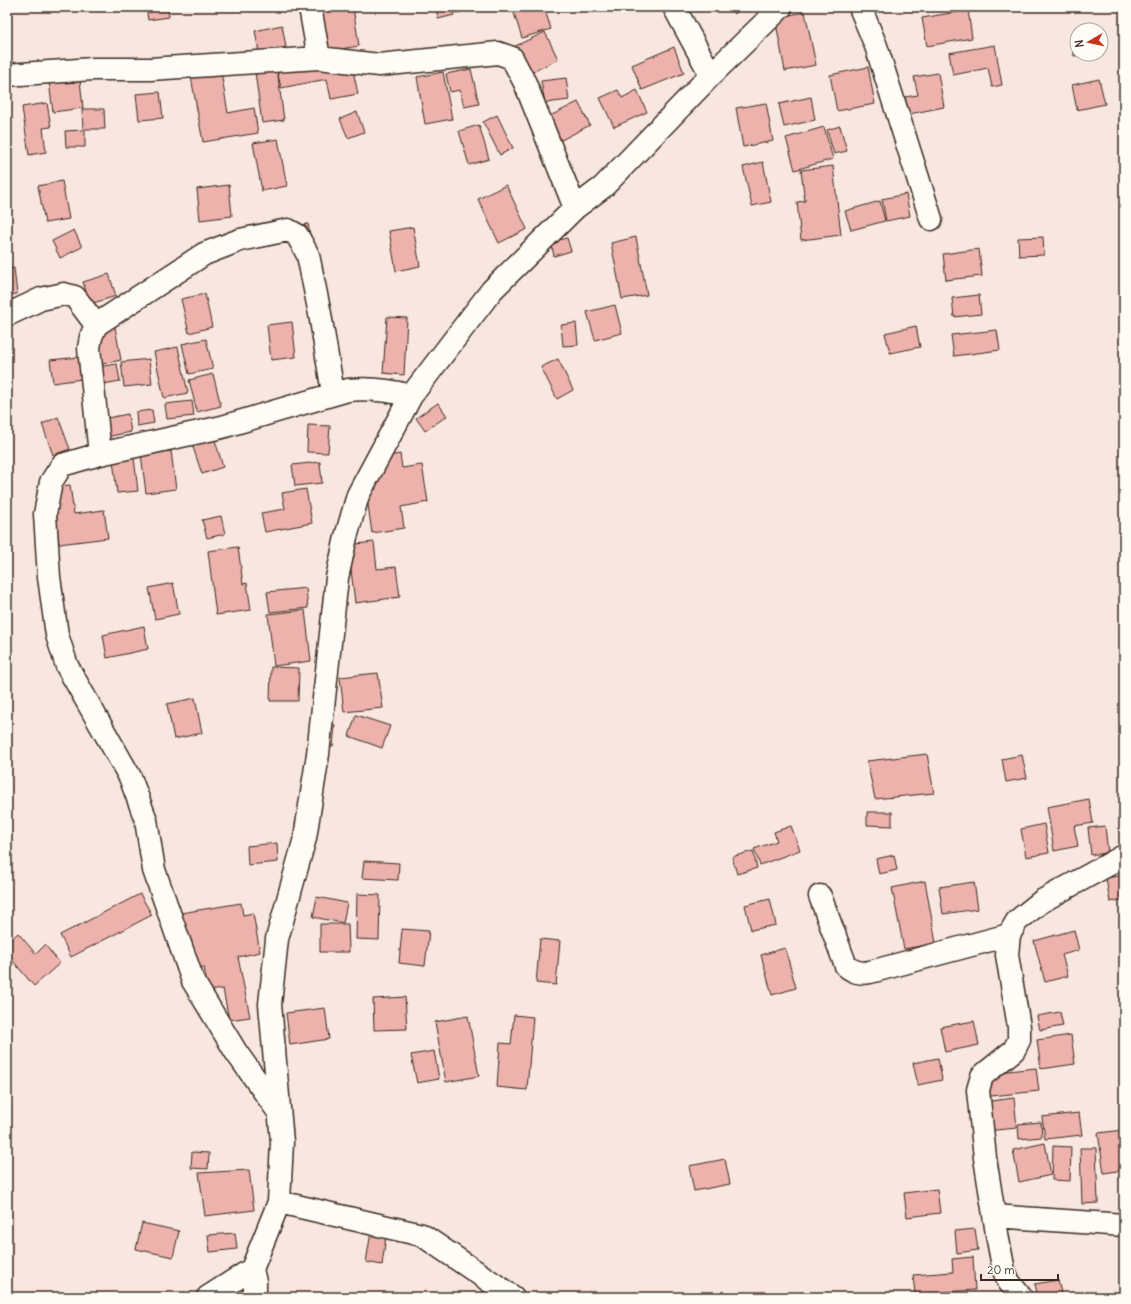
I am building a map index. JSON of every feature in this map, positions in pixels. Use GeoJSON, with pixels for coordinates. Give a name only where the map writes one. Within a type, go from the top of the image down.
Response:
{"type":"FeatureCollection","features":[{"type":"Feature","properties":{"kind":"street"},"geometry":{"type":"LineString","coordinates":[[310,7],[319,58]]}},
{"type":"Feature","properties":{"kind":"street"},"geometry":{"type":"LineString","coordinates":[[674,7],[711,75]]}},
{"type":"Feature","properties":{"kind":"street"},"geometry":{"type":"LineString","coordinates":[[255,1297],[255,1282],[252,1269],[279,1202],[282,1142],[278,1111],[270,1004],[277,939],[305,838],[318,754],[337,578],[346,537],[358,495],[411,396],[492,290],[575,208],[603,187],[711,75],[780,7]]}},
{"type":"Feature","properties":{"kind":"street"},"geometry":{"type":"LineString","coordinates":[[860,7],[876,46],[930,219]]}},
{"type":"Feature","properties":{"kind":"street"},"geometry":{"type":"LineString","coordinates":[[7,75],[93,69],[150,69],[319,58],[379,65],[498,53],[512,58],[525,83],[575,208]]}},
{"type":"Feature","properties":{"kind":"street"},"geometry":{"type":"LineString","coordinates":[[100,454],[90,348],[91,337],[96,324],[204,254],[240,240],[288,230],[297,235],[308,256],[320,314],[332,394]]}},
{"type":"Feature","properties":{"kind":"street"},"geometry":{"type":"LineString","coordinates":[[7,315],[41,299],[64,294],[75,297],[96,324]]}},
{"type":"Feature","properties":{"kind":"street"},"geometry":{"type":"LineString","coordinates":[[278,1111],[236,1052],[193,981],[154,870],[146,820],[130,777],[67,666],[56,635],[49,577],[45,514],[51,482],[62,465],[100,454],[222,427],[332,394],[369,388],[393,391],[411,396]]}},
{"type":"Feature","properties":{"kind":"street"},"geometry":{"type":"LineString","coordinates":[[1021,1297],[1009,1282],[1004,1271],[985,1158],[978,1090],[982,1076],[1014,1050],[1019,1040],[1019,1026],[1007,955],[1009,935],[1017,921],[1042,901],[1124,856]]}},
{"type":"Feature","properties":{"kind":"street"},"geometry":{"type":"LineString","coordinates":[[820,896],[846,966],[853,972],[870,972],[1009,935]]}},
{"type":"Feature","properties":{"kind":"street"},"geometry":{"type":"LineString","coordinates":[[279,1202],[422,1235],[513,1297]]}},
{"type":"Feature","properties":{"kind":"street"},"geometry":{"type":"LineString","coordinates":[[994,1216],[1124,1225]]}},
{"type":"Feature","properties":{"kind":"street"},"geometry":{"type":"LineString","coordinates":[[208,1297],[252,1269]]}},
{"type":"Feature","properties":{"kind":"building"},"geometry":{"type":"Polygon","coordinates":[[[146,7],[168,7],[169,17],[148,20],[146,7]]]}},
{"type":"Feature","properties":{"kind":"building"},"geometry":{"type":"Polygon","coordinates":[[[315,7],[353,7],[359,46],[322,52],[315,7]]]}},
{"type":"Feature","properties":{"kind":"building"},"geometry":{"type":"Polygon","coordinates":[[[436,7],[452,7],[454,15],[438,19],[436,7]]]}},
{"type":"Feature","properties":{"kind":"building"},"geometry":{"type":"Polygon","coordinates":[[[454,7],[484,7],[456,13],[454,7]]]}},
{"type":"Feature","properties":{"kind":"building"},"geometry":{"type":"Polygon","coordinates":[[[533,7],[544,7],[551,29],[522,38],[514,13],[533,7]]]}},
{"type":"Feature","properties":{"kind":"building"},"geometry":{"type":"Polygon","coordinates":[[[730,7],[744,7],[734,14],[730,7]]]}},
{"type":"Feature","properties":{"kind":"building"},"geometry":{"type":"Polygon","coordinates":[[[968,10],[972,38],[927,46],[922,18],[968,10]]]}},
{"type":"Feature","properties":{"kind":"building"},"geometry":{"type":"Polygon","coordinates":[[[805,12],[816,65],[785,71],[775,18],[805,12]]]}},
{"type":"Feature","properties":{"kind":"building"},"geometry":{"type":"Polygon","coordinates":[[[282,25],[286,47],[259,52],[255,31],[282,25]]]}},
{"type":"Feature","properties":{"kind":"building"},"geometry":{"type":"Polygon","coordinates":[[[545,32],[558,59],[523,77],[509,49],[545,32]]]}},
{"type":"Feature","properties":{"kind":"building"},"geometry":{"type":"Polygon","coordinates":[[[995,45],[1002,85],[992,87],[988,68],[953,75],[949,53],[995,45]]]}},
{"type":"Feature","properties":{"kind":"building"},"geometry":{"type":"Polygon","coordinates":[[[674,47],[684,73],[642,90],[632,65],[674,47]]]}},
{"type":"Feature","properties":{"kind":"building"},"geometry":{"type":"Polygon","coordinates":[[[350,56],[358,94],[331,99],[327,79],[281,88],[277,70],[350,56]]]}},
{"type":"Feature","properties":{"kind":"building"},"geometry":{"type":"Polygon","coordinates":[[[276,62],[284,120],[262,123],[254,65],[276,62]]]}},
{"type":"Feature","properties":{"kind":"building"},"geometry":{"type":"Polygon","coordinates":[[[868,67],[875,104],[837,111],[830,75],[868,67]]]}},
{"type":"Feature","properties":{"kind":"building"},"geometry":{"type":"Polygon","coordinates":[[[471,69],[479,104],[464,107],[460,90],[450,92],[446,74],[471,69]]]}},
{"type":"Feature","properties":{"kind":"building"},"geometry":{"type":"Polygon","coordinates":[[[79,71],[83,108],[53,112],[48,75],[79,71]]]}},
{"type":"Feature","properties":{"kind":"building"},"geometry":{"type":"Polygon","coordinates":[[[221,72],[228,113],[254,108],[258,133],[203,142],[191,77],[221,72]]]}},
{"type":"Feature","properties":{"kind":"building"},"geometry":{"type":"Polygon","coordinates":[[[443,72],[452,119],[425,124],[417,77],[443,72]]]}},
{"type":"Feature","properties":{"kind":"building"},"geometry":{"type":"Polygon","coordinates":[[[938,73],[944,107],[909,114],[905,97],[918,95],[914,77],[938,73]]]}},
{"type":"Feature","properties":{"kind":"building"},"geometry":{"type":"Polygon","coordinates":[[[566,78],[569,100],[545,103],[541,81],[566,78]]]}},
{"type":"Feature","properties":{"kind":"building"},"geometry":{"type":"Polygon","coordinates":[[[1099,79],[1105,104],[1077,110],[1072,85],[1099,79]]]}},
{"type":"Feature","properties":{"kind":"building"},"geometry":{"type":"Polygon","coordinates":[[[8,80],[10,98],[7,98],[8,80]]]}},
{"type":"Feature","properties":{"kind":"building"},"geometry":{"type":"Polygon","coordinates":[[[618,90],[622,98],[637,90],[647,112],[614,127],[600,98],[618,90]]]}},
{"type":"Feature","properties":{"kind":"building"},"geometry":{"type":"Polygon","coordinates":[[[160,92],[163,118],[139,120],[136,94],[160,92]]]}},
{"type":"Feature","properties":{"kind":"building"},"geometry":{"type":"Polygon","coordinates":[[[811,97],[815,120],[784,127],[779,104],[811,97]]]}},
{"type":"Feature","properties":{"kind":"building"},"geometry":{"type":"Polygon","coordinates":[[[578,102],[590,125],[552,145],[540,121],[578,102]]]}},
{"type":"Feature","properties":{"kind":"building"},"geometry":{"type":"Polygon","coordinates":[[[47,103],[51,127],[43,128],[46,152],[29,155],[22,107],[47,103]]]}},
{"type":"Feature","properties":{"kind":"building"},"geometry":{"type":"Polygon","coordinates":[[[766,103],[773,141],[743,147],[736,108],[766,103]]]}},
{"type":"Feature","properties":{"kind":"building"},"geometry":{"type":"Polygon","coordinates":[[[82,109],[104,109],[105,129],[85,129],[85,147],[66,147],[65,131],[83,130],[82,109]]]}},
{"type":"Feature","properties":{"kind":"building"},"geometry":{"type":"Polygon","coordinates":[[[357,112],[364,132],[348,138],[340,119],[357,112]]]}},
{"type":"Feature","properties":{"kind":"building"},"geometry":{"type":"Polygon","coordinates":[[[497,115],[513,148],[500,155],[483,122],[497,115]]]}},
{"type":"Feature","properties":{"kind":"building"},"geometry":{"type":"Polygon","coordinates":[[[479,125],[489,159],[469,165],[459,131],[479,125]]]}},
{"type":"Feature","properties":{"kind":"building"},"geometry":{"type":"Polygon","coordinates":[[[840,126],[847,151],[834,154],[827,130],[840,126]]]}},
{"type":"Feature","properties":{"kind":"building"},"geometry":{"type":"Polygon","coordinates":[[[824,127],[833,159],[795,170],[786,138],[824,127]]]}},
{"type":"Feature","properties":{"kind":"building"},"geometry":{"type":"Polygon","coordinates":[[[278,139],[287,186],[262,191],[253,143],[278,139]]]}},
{"type":"Feature","properties":{"kind":"building"},"geometry":{"type":"Polygon","coordinates":[[[763,162],[771,202],[752,206],[743,167],[763,162]]]}},
{"type":"Feature","properties":{"kind":"building"},"geometry":{"type":"Polygon","coordinates":[[[833,166],[841,235],[801,240],[797,202],[805,201],[801,170],[833,166]]]}},
{"type":"Feature","properties":{"kind":"building"},"geometry":{"type":"Polygon","coordinates":[[[62,181],[69,219],[45,223],[38,186],[62,181]]]}},
{"type":"Feature","properties":{"kind":"building"},"geometry":{"type":"Polygon","coordinates":[[[229,185],[232,216],[200,220],[197,189],[229,185]]]}},
{"type":"Feature","properties":{"kind":"building"},"geometry":{"type":"Polygon","coordinates":[[[506,185],[527,229],[499,243],[478,199],[506,185]]]}},
{"type":"Feature","properties":{"kind":"building"},"geometry":{"type":"Polygon","coordinates":[[[906,194],[910,216],[886,221],[882,199],[906,194]]]}},
{"type":"Feature","properties":{"kind":"building"},"geometry":{"type":"Polygon","coordinates":[[[880,201],[885,221],[851,230],[845,211],[880,201]]]}},
{"type":"Feature","properties":{"kind":"building"},"geometry":{"type":"Polygon","coordinates":[[[308,224],[311,240],[296,226],[308,224]]]}},
{"type":"Feature","properties":{"kind":"building"},"geometry":{"type":"Polygon","coordinates":[[[413,227],[420,266],[396,271],[389,231],[413,227]]]}},
{"type":"Feature","properties":{"kind":"building"},"geometry":{"type":"Polygon","coordinates":[[[74,230],[82,247],[60,258],[52,241],[74,230]]]}},
{"type":"Feature","properties":{"kind":"building"},"geometry":{"type":"Polygon","coordinates":[[[636,237],[647,295],[622,299],[611,243],[636,237]]]}},
{"type":"Feature","properties":{"kind":"building"},"geometry":{"type":"Polygon","coordinates":[[[1043,237],[1044,255],[1019,256],[1018,238],[1043,237]]]}},
{"type":"Feature","properties":{"kind":"building"},"geometry":{"type":"Polygon","coordinates":[[[567,238],[571,251],[554,256],[551,242],[567,238]]]}},
{"type":"Feature","properties":{"kind":"building"},"geometry":{"type":"Polygon","coordinates":[[[979,249],[982,276],[946,280],[943,254],[979,249]]]}},
{"type":"Feature","properties":{"kind":"building"},"geometry":{"type":"Polygon","coordinates":[[[14,268],[17,294],[7,295],[7,269],[14,268]]]}},
{"type":"Feature","properties":{"kind":"building"},"geometry":{"type":"Polygon","coordinates":[[[109,274],[116,296],[90,304],[83,282],[109,274]]]}},
{"type":"Feature","properties":{"kind":"building"},"geometry":{"type":"Polygon","coordinates":[[[205,294],[212,327],[189,333],[181,299],[205,294]]]}},
{"type":"Feature","properties":{"kind":"building"},"geometry":{"type":"Polygon","coordinates":[[[979,295],[981,314],[954,317],[952,298],[979,295]]]}},
{"type":"Feature","properties":{"kind":"building"},"geometry":{"type":"Polygon","coordinates":[[[615,305],[622,333],[595,340],[587,312],[615,305]]]}},
{"type":"Feature","properties":{"kind":"building"},"geometry":{"type":"Polygon","coordinates":[[[387,317],[407,318],[404,375],[383,373],[387,317]]]}},
{"type":"Feature","properties":{"kind":"building"},"geometry":{"type":"Polygon","coordinates":[[[292,322],[296,357],[271,360],[267,325],[292,322]]]}},
{"type":"Feature","properties":{"kind":"building"},"geometry":{"type":"Polygon","coordinates":[[[576,323],[578,345],[563,346],[561,325],[576,323]]]}},
{"type":"Feature","properties":{"kind":"building"},"geometry":{"type":"Polygon","coordinates":[[[916,326],[920,347],[890,353],[885,333],[916,326]]]}},
{"type":"Feature","properties":{"kind":"building"},"geometry":{"type":"Polygon","coordinates":[[[115,327],[121,360],[93,366],[86,332],[115,327]]]}},
{"type":"Feature","properties":{"kind":"building"},"geometry":{"type":"Polygon","coordinates":[[[997,330],[1000,350],[954,356],[951,335],[997,330]]]}},
{"type":"Feature","properties":{"kind":"building"},"geometry":{"type":"Polygon","coordinates":[[[206,339],[213,369],[189,374],[182,344],[206,339]]]}},
{"type":"Feature","properties":{"kind":"building"},"geometry":{"type":"Polygon","coordinates":[[[178,347],[188,393],[164,398],[154,352],[178,347]]]}},
{"type":"Feature","properties":{"kind":"building"},"geometry":{"type":"Polygon","coordinates":[[[79,357],[82,379],[53,383],[50,360],[79,357]]]}},
{"type":"Feature","properties":{"kind":"building"},"geometry":{"type":"Polygon","coordinates":[[[149,359],[152,384],[124,387],[121,362],[149,359]]]}},
{"type":"Feature","properties":{"kind":"building"},"geometry":{"type":"Polygon","coordinates":[[[558,359],[573,390],[557,399],[541,367],[558,359]]]}},
{"type":"Feature","properties":{"kind":"building"},"geometry":{"type":"Polygon","coordinates":[[[117,364],[120,381],[93,386],[91,368],[117,364]]]}},
{"type":"Feature","properties":{"kind":"building"},"geometry":{"type":"Polygon","coordinates":[[[213,374],[221,406],[197,412],[189,380],[213,374]]]}},
{"type":"Feature","properties":{"kind":"building"},"geometry":{"type":"Polygon","coordinates":[[[192,401],[194,416],[167,419],[165,404],[192,401]]]}},
{"type":"Feature","properties":{"kind":"building"},"geometry":{"type":"Polygon","coordinates":[[[438,403],[447,416],[425,431],[416,418],[438,403]]]}},
{"type":"Feature","properties":{"kind":"building"},"geometry":{"type":"Polygon","coordinates":[[[152,410],[154,423],[137,426],[136,412],[152,410]]]}},
{"type":"Feature","properties":{"kind":"building"},"geometry":{"type":"Polygon","coordinates":[[[128,414],[131,432],[96,439],[92,421],[128,414]]]}},
{"type":"Feature","properties":{"kind":"building"},"geometry":{"type":"Polygon","coordinates":[[[58,417],[70,449],[53,455],[42,424],[58,417]]]}},
{"type":"Feature","properties":{"kind":"building"},"geometry":{"type":"Polygon","coordinates":[[[308,425],[330,426],[328,453],[307,452],[308,425]]]}},
{"type":"Feature","properties":{"kind":"building"},"geometry":{"type":"Polygon","coordinates":[[[214,437],[223,467],[202,474],[192,444],[214,437]]]}},
{"type":"Feature","properties":{"kind":"building"},"geometry":{"type":"Polygon","coordinates":[[[171,451],[176,489],[146,493],[141,454],[171,451]]]}},
{"type":"Feature","properties":{"kind":"building"},"geometry":{"type":"Polygon","coordinates":[[[400,454],[402,468],[422,465],[428,502],[401,507],[404,528],[372,533],[366,491],[376,489],[371,459],[400,454]]]}},
{"type":"Feature","properties":{"kind":"building"},"geometry":{"type":"Polygon","coordinates":[[[134,458],[138,491],[117,493],[113,460],[134,458]]]}},
{"type":"Feature","properties":{"kind":"building"},"geometry":{"type":"Polygon","coordinates":[[[320,462],[322,483],[295,486],[292,465],[320,462]]]}},
{"type":"Feature","properties":{"kind":"building"},"geometry":{"type":"Polygon","coordinates":[[[70,485],[74,514],[104,510],[108,538],[59,544],[51,487],[70,485]]]}},
{"type":"Feature","properties":{"kind":"building"},"geometry":{"type":"Polygon","coordinates":[[[306,489],[312,523],[265,532],[261,513],[285,509],[282,493],[306,489]]]}},
{"type":"Feature","properties":{"kind":"building"},"geometry":{"type":"Polygon","coordinates":[[[221,516],[225,534],[207,538],[202,520],[221,516]]]}},
{"type":"Feature","properties":{"kind":"building"},"geometry":{"type":"Polygon","coordinates":[[[374,542],[377,569],[396,567],[400,597],[355,603],[348,545],[374,542]]]}},
{"type":"Feature","properties":{"kind":"building"},"geometry":{"type":"Polygon","coordinates":[[[238,547],[243,584],[247,583],[251,610],[216,615],[208,551],[238,547]]]}},
{"type":"Feature","properties":{"kind":"building"},"geometry":{"type":"Polygon","coordinates":[[[173,583],[179,614],[155,619],[149,588],[173,583]]]}},
{"type":"Feature","properties":{"kind":"building"},"geometry":{"type":"Polygon","coordinates":[[[306,588],[308,608],[270,612],[267,592],[306,588]]]}},
{"type":"Feature","properties":{"kind":"building"},"geometry":{"type":"Polygon","coordinates":[[[305,610],[311,661],[274,666],[268,614],[305,610]]]}},
{"type":"Feature","properties":{"kind":"building"},"geometry":{"type":"Polygon","coordinates":[[[144,626],[148,649],[107,658],[103,635],[144,626]]]}},
{"type":"Feature","properties":{"kind":"building"},"geometry":{"type":"Polygon","coordinates":[[[271,667],[299,668],[298,701],[270,701],[271,667]]]}},
{"type":"Feature","properties":{"kind":"building"},"geometry":{"type":"Polygon","coordinates":[[[378,673],[383,708],[344,712],[340,677],[378,673]]]}},
{"type":"Feature","properties":{"kind":"building"},"geometry":{"type":"Polygon","coordinates":[[[195,698],[202,733],[174,739],[167,704],[195,698]]]}},
{"type":"Feature","properties":{"kind":"building"},"geometry":{"type":"Polygon","coordinates":[[[356,715],[390,726],[382,748],[349,736],[356,715]]]}},
{"type":"Feature","properties":{"kind":"building"},"geometry":{"type":"Polygon","coordinates":[[[319,723],[335,725],[333,746],[317,745],[319,723]]]}},
{"type":"Feature","properties":{"kind":"building"},"geometry":{"type":"Polygon","coordinates":[[[927,754],[934,793],[875,799],[867,761],[927,754]]]}},
{"type":"Feature","properties":{"kind":"building"},"geometry":{"type":"Polygon","coordinates":[[[1022,755],[1027,778],[1006,782],[1002,759],[1022,755]]]}},
{"type":"Feature","properties":{"kind":"building"},"geometry":{"type":"Polygon","coordinates":[[[1089,799],[1093,823],[1074,826],[1078,846],[1054,851],[1047,807],[1089,799]]]}},
{"type":"Feature","properties":{"kind":"building"},"geometry":{"type":"Polygon","coordinates":[[[867,812],[892,812],[892,826],[867,825],[867,812]]]}},
{"type":"Feature","properties":{"kind":"building"},"geometry":{"type":"Polygon","coordinates":[[[1044,824],[1049,853],[1026,857],[1021,829],[1044,824]]]}},
{"type":"Feature","properties":{"kind":"building"},"geometry":{"type":"Polygon","coordinates":[[[791,826],[800,850],[760,865],[754,849],[777,841],[774,832],[791,826]]]}},
{"type":"Feature","properties":{"kind":"building"},"geometry":{"type":"Polygon","coordinates":[[[1105,826],[1108,853],[1091,855],[1088,828],[1105,826]]]}},
{"type":"Feature","properties":{"kind":"building"},"geometry":{"type":"Polygon","coordinates":[[[277,843],[278,862],[248,865],[247,846],[277,843]]]}},
{"type":"Feature","properties":{"kind":"building"},"geometry":{"type":"Polygon","coordinates":[[[753,851],[757,868],[737,874],[732,857],[753,851]]]}},
{"type":"Feature","properties":{"kind":"building"},"geometry":{"type":"Polygon","coordinates":[[[894,855],[897,870],[879,874],[876,859],[894,855]]]}},
{"type":"Feature","properties":{"kind":"building"},"geometry":{"type":"Polygon","coordinates":[[[364,861],[399,863],[398,880],[362,878],[364,861]]]}},
{"type":"Feature","properties":{"kind":"building"},"geometry":{"type":"Polygon","coordinates":[[[1124,875],[1124,899],[1110,902],[1106,878],[1124,875]]]}},
{"type":"Feature","properties":{"kind":"building"},"geometry":{"type":"Polygon","coordinates":[[[925,881],[936,943],[904,949],[892,888],[925,881]]]}},
{"type":"Feature","properties":{"kind":"building"},"geometry":{"type":"Polygon","coordinates":[[[974,882],[978,909],[943,914],[939,887],[974,882]]]}},
{"type":"Feature","properties":{"kind":"building"},"geometry":{"type":"Polygon","coordinates":[[[140,894],[152,915],[71,957],[60,935],[140,894]]]}},
{"type":"Feature","properties":{"kind":"building"},"geometry":{"type":"Polygon","coordinates":[[[357,894],[380,895],[379,940],[356,939],[357,894]]]}},
{"type":"Feature","properties":{"kind":"building"},"geometry":{"type":"Polygon","coordinates":[[[317,897],[347,903],[343,923],[313,917],[317,897]]]}},
{"type":"Feature","properties":{"kind":"building"},"geometry":{"type":"Polygon","coordinates":[[[770,899],[776,925],[751,930],[745,905],[770,899]]]}},
{"type":"Feature","properties":{"kind":"building"},"geometry":{"type":"Polygon","coordinates":[[[241,903],[243,915],[253,913],[260,952],[238,957],[250,1017],[229,1020],[223,989],[208,991],[204,967],[190,969],[181,913],[241,903]]]}},
{"type":"Feature","properties":{"kind":"building"},"geometry":{"type":"Polygon","coordinates":[[[320,924],[348,924],[349,952],[320,952],[320,924]]]}},
{"type":"Feature","properties":{"kind":"building"},"geometry":{"type":"Polygon","coordinates":[[[402,929],[429,931],[425,966],[399,963],[402,929]]]}},
{"type":"Feature","properties":{"kind":"building"},"geometry":{"type":"Polygon","coordinates":[[[1074,930],[1079,950],[1062,955],[1068,976],[1045,982],[1034,941],[1074,930]]]}},
{"type":"Feature","properties":{"kind":"building"},"geometry":{"type":"Polygon","coordinates":[[[18,933],[36,954],[45,945],[60,963],[34,986],[7,954],[7,943],[18,933]]]}},
{"type":"Feature","properties":{"kind":"building"},"geometry":{"type":"Polygon","coordinates":[[[540,939],[560,941],[556,985],[536,983],[540,939]]]}},
{"type":"Feature","properties":{"kind":"building"},"geometry":{"type":"Polygon","coordinates":[[[785,948],[796,988],[772,995],[761,955],[785,948]]]}},
{"type":"Feature","properties":{"kind":"building"},"geometry":{"type":"Polygon","coordinates":[[[405,997],[407,1029],[374,1030],[373,999],[405,997]]]}},
{"type":"Feature","properties":{"kind":"building"},"geometry":{"type":"Polygon","coordinates":[[[325,1008],[329,1039],[290,1045],[286,1013],[325,1008]]]}},
{"type":"Feature","properties":{"kind":"building"},"geometry":{"type":"Polygon","coordinates":[[[1060,1012],[1063,1026],[1040,1030],[1037,1016],[1060,1012]]]}},
{"type":"Feature","properties":{"kind":"building"},"geometry":{"type":"Polygon","coordinates":[[[514,1015],[533,1017],[527,1090],[497,1087],[500,1043],[511,1044],[514,1015]]]}},
{"type":"Feature","properties":{"kind":"building"},"geometry":{"type":"Polygon","coordinates":[[[468,1016],[479,1076],[446,1082],[435,1022],[468,1016]]]}},
{"type":"Feature","properties":{"kind":"building"},"geometry":{"type":"Polygon","coordinates":[[[974,1021],[979,1045],[945,1052],[940,1027],[974,1021]]]}},
{"type":"Feature","properties":{"kind":"building"},"geometry":{"type":"Polygon","coordinates":[[[1071,1035],[1075,1064],[1041,1069],[1037,1040],[1071,1035]]]}},
{"type":"Feature","properties":{"kind":"building"},"geometry":{"type":"Polygon","coordinates":[[[434,1051],[439,1079],[417,1083],[411,1055],[434,1051]]]}},
{"type":"Feature","properties":{"kind":"building"},"geometry":{"type":"Polygon","coordinates":[[[938,1058],[942,1080],[918,1085],[913,1063],[938,1058]]]}},
{"type":"Feature","properties":{"kind":"building"},"geometry":{"type":"Polygon","coordinates":[[[1036,1068],[1039,1091],[982,1097],[980,1074],[1036,1068]]]}},
{"type":"Feature","properties":{"kind":"building"},"geometry":{"type":"Polygon","coordinates":[[[1014,1098],[1017,1128],[986,1131],[983,1102],[1014,1098]]]}},
{"type":"Feature","properties":{"kind":"building"},"geometry":{"type":"Polygon","coordinates":[[[1079,1113],[1082,1135],[1045,1139],[1042,1117],[1079,1113]]]}},
{"type":"Feature","properties":{"kind":"building"},"geometry":{"type":"Polygon","coordinates":[[[1041,1122],[1042,1137],[1019,1139],[1018,1124],[1041,1122]]]}},
{"type":"Feature","properties":{"kind":"building"},"geometry":{"type":"Polygon","coordinates":[[[1124,1130],[1124,1170],[1104,1173],[1098,1133],[1124,1130]]]}},
{"type":"Feature","properties":{"kind":"building"},"geometry":{"type":"Polygon","coordinates":[[[1045,1143],[1051,1175],[1019,1182],[1013,1150],[1045,1143]]]}},
{"type":"Feature","properties":{"kind":"building"},"geometry":{"type":"Polygon","coordinates":[[[1053,1146],[1071,1147],[1070,1181],[1052,1180],[1053,1146]]]}},
{"type":"Feature","properties":{"kind":"building"},"geometry":{"type":"Polygon","coordinates":[[[1080,1148],[1096,1148],[1098,1203],[1082,1204],[1080,1148]]]}},
{"type":"Feature","properties":{"kind":"building"},"geometry":{"type":"Polygon","coordinates":[[[192,1152],[209,1153],[208,1169],[191,1168],[192,1152]]]}},
{"type":"Feature","properties":{"kind":"building"},"geometry":{"type":"Polygon","coordinates":[[[725,1159],[730,1184],[694,1191],[689,1166],[725,1159]]]}},
{"type":"Feature","properties":{"kind":"building"},"geometry":{"type":"Polygon","coordinates":[[[249,1170],[254,1210],[205,1216],[199,1173],[249,1170]]]}},
{"type":"Feature","properties":{"kind":"building"},"geometry":{"type":"Polygon","coordinates":[[[937,1189],[940,1213],[907,1217],[904,1193],[937,1189]]]}},
{"type":"Feature","properties":{"kind":"building"},"geometry":{"type":"Polygon","coordinates":[[[142,1223],[179,1231],[173,1257],[136,1249],[142,1223]]]}},
{"type":"Feature","properties":{"kind":"building"},"geometry":{"type":"Polygon","coordinates":[[[372,1226],[387,1229],[382,1265],[366,1262],[372,1226]]]}},
{"type":"Feature","properties":{"kind":"building"},"geometry":{"type":"Polygon","coordinates":[[[975,1229],[978,1250],[957,1253],[955,1231],[975,1229]]]}},
{"type":"Feature","properties":{"kind":"building"},"geometry":{"type":"Polygon","coordinates":[[[235,1233],[237,1249],[210,1252],[208,1235],[235,1233]]]}},
{"type":"Feature","properties":{"kind":"building"},"geometry":{"type":"Polygon","coordinates":[[[973,1257],[975,1290],[915,1294],[913,1275],[953,1272],[952,1259],[973,1257]]]}},
{"type":"Feature","properties":{"kind":"building"},"geometry":{"type":"Polygon","coordinates":[[[1058,1280],[1062,1297],[1038,1297],[1035,1284],[1058,1280]]]}},
{"type":"Feature","properties":{"kind":"building"},"geometry":{"type":"Polygon","coordinates":[[[962,1295],[962,1297],[928,1297],[962,1295]]]}}]}
